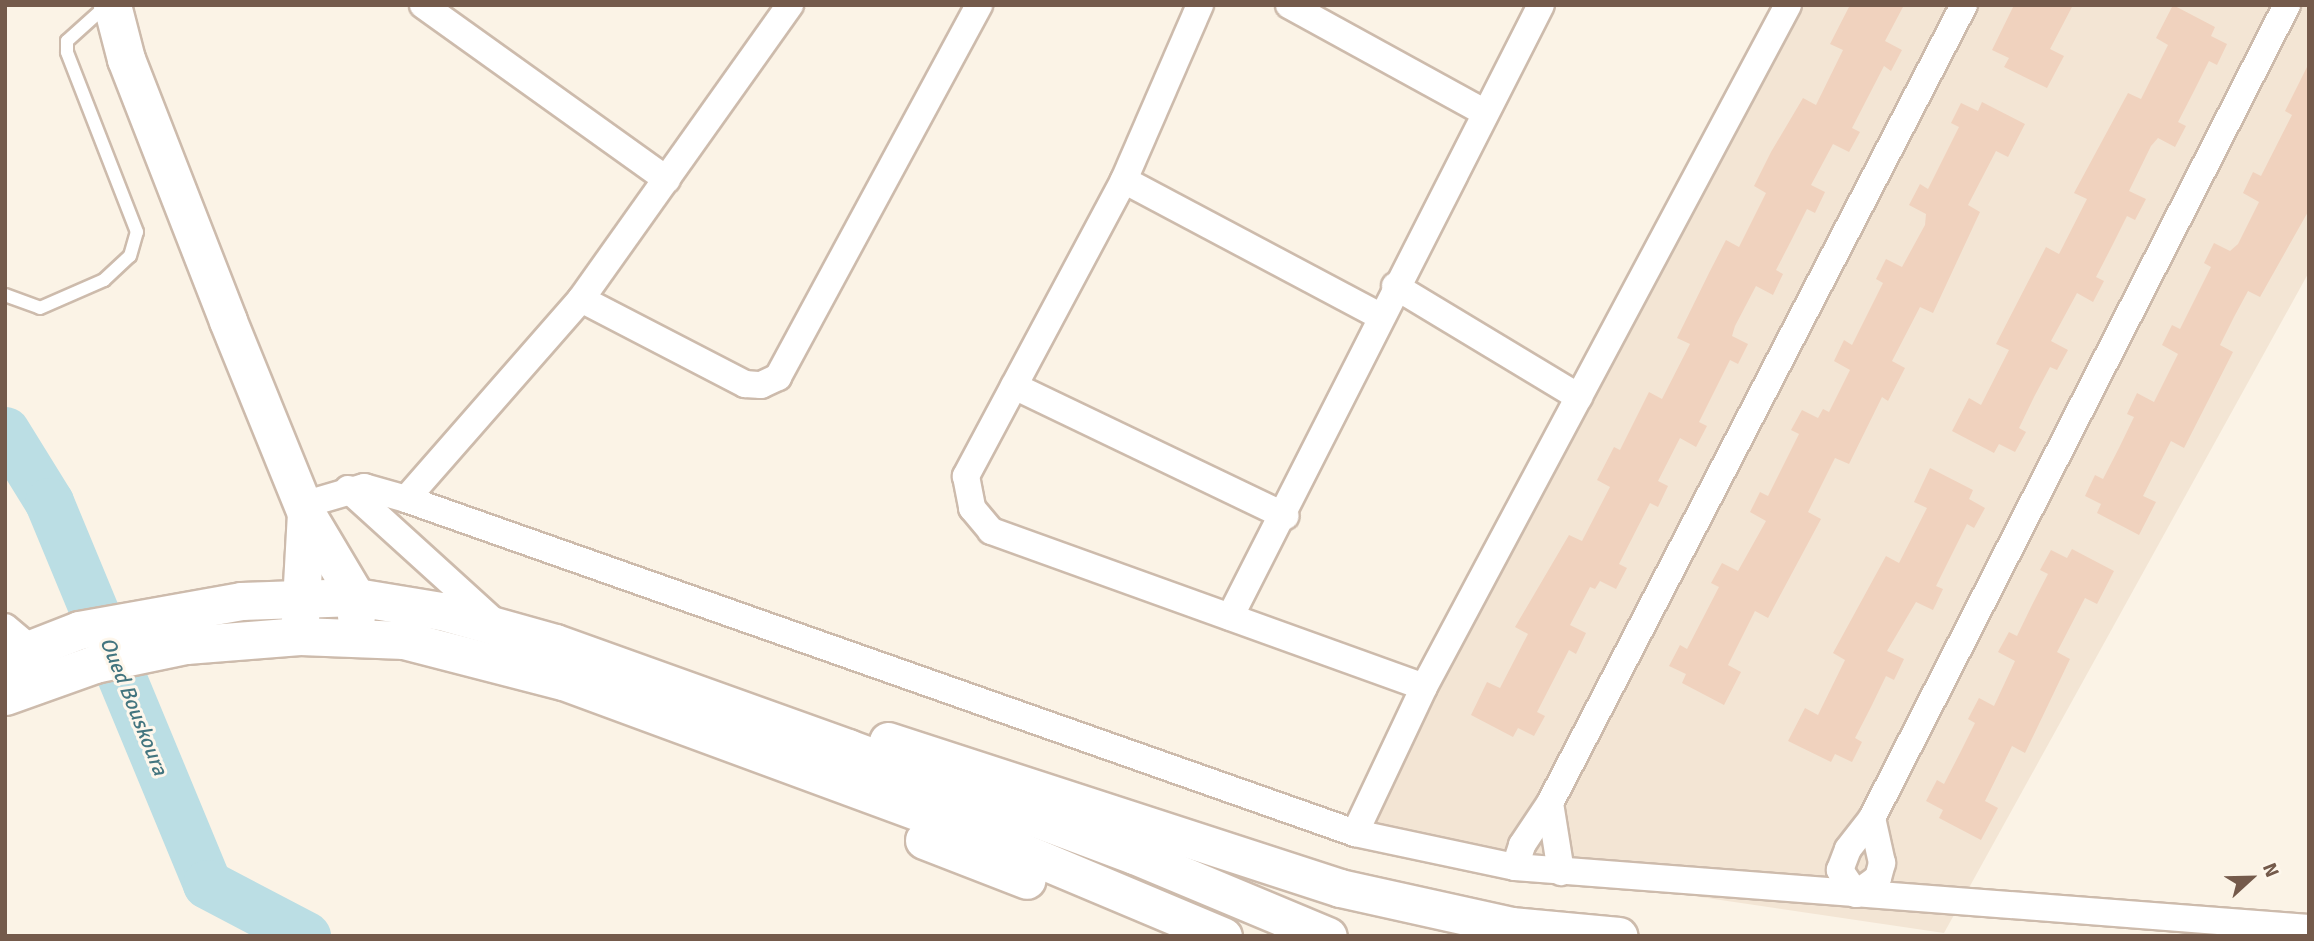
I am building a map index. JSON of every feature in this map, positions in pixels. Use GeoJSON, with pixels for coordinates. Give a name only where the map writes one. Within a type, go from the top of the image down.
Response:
{"type":"FeatureCollection","features":[{"type":"Feature","properties":{"kind":"main road"},"geometry":{"type":"LineString","coordinates":[[113,5],[126,59],[305,509],[356,597],[356,637]]}},
{"type":"Feature","properties":{"kind":"main road"},"geometry":{"type":"LineString","coordinates":[[300,636],[305,509]]}},
{"type":"Feature","properties":{"kind":"main road"},"geometry":{"type":"LineString","coordinates":[[13,644],[170,611],[300,596],[356,597],[499,625],[771,720],[1134,855],[1328,936]]}},
{"type":"Feature","properties":{"kind":"main road"},"geometry":{"type":"LineString","coordinates":[[5,696],[95,664],[186,645],[300,636],[356,637],[464,652],[563,681],[850,787],[1223,936]]}},
{"type":"Feature","properties":{"kind":"main road"},"geometry":{"type":"LineString","coordinates":[[771,720],[823,723],[954,758],[1340,888],[1511,926],[1619,936]]}},
{"type":"Feature","properties":{"kind":"main road"},"geometry":{"type":"LineString","coordinates":[[850,787],[916,837],[1157,936]]}},
{"type":"Feature","properties":{"kind":"street"},"geometry":{"type":"LineString","coordinates":[[423,5],[667,180]]}},
{"type":"Feature","properties":{"kind":"street"},"geometry":{"type":"LineString","coordinates":[[406,499],[581,299],[790,5]]}},
{"type":"Feature","properties":{"kind":"street"},"geometry":{"type":"LineString","coordinates":[[581,299],[746,384],[761,385],[778,377],[979,5]]}},
{"type":"Feature","properties":{"kind":"street"},"geometry":{"type":"LineString","coordinates":[[1200,5],[1124,180],[966,476],[972,508],[991,531],[1424,687]]}},
{"type":"Feature","properties":{"kind":"street"},"geometry":{"type":"LineString","coordinates":[[1289,5],[1484,112]]}},
{"type":"Feature","properties":{"kind":"street"},"geometry":{"type":"LineString","coordinates":[[1230,617],[1285,516],[1395,286],[1541,5]]}},
{"type":"Feature","properties":{"kind":"street"},"geometry":{"type":"LineString","coordinates":[[1355,834],[1424,687],[1788,5]]}},
{"type":"Feature","properties":{"kind":"street"},"geometry":{"type":"LineString","coordinates":[[1516,867],[1522,845],[1550,803],[1964,5]]}},
{"type":"Feature","properties":{"kind":"street"},"geometry":{"type":"LineString","coordinates":[[1856,894],[1840,870],[1848,849],[1872,818],[2287,5]]}},
{"type":"Feature","properties":{"kind":"street"},"geometry":{"type":"LineString","coordinates":[[1124,180],[1380,316]]}},
{"type":"Feature","properties":{"kind":"street"},"geometry":{"type":"LineString","coordinates":[[1395,286],[1579,397]]}},
{"type":"Feature","properties":{"kind":"street"},"geometry":{"type":"LineString","coordinates":[[1014,386],[1285,516]]}},
{"type":"Feature","properties":{"kind":"street"},"geometry":{"type":"LineString","coordinates":[[348,489],[499,625]]}},
{"type":"Feature","properties":{"kind":"street"},"geometry":{"type":"LineString","coordinates":[[305,509],[348,489],[406,499],[1355,834],[1516,867],[1561,872],[2309,928]]}},
{"type":"Feature","properties":{"kind":"street"},"geometry":{"type":"LineString","coordinates":[[1550,803],[1561,872]]}},
{"type":"Feature","properties":{"kind":"lane"},"geometry":{"type":"LineString","coordinates":[[5,295],[40,308],[104,280],[130,256],[137,232],[67,52],[67,41],[107,5]]}},
{"type":"Feature","properties":{"kind":"shaded area"},"geometry":{"type":"Polygon","coordinates":[[[1803,5],[2309,5],[2309,272],[1944,933],[1354,846],[1803,5]]]}},
{"type":"Feature","properties":{"kind":"building"},"geometry":{"type":"Polygon","coordinates":[[[1850,5],[1904,5],[1885,41],[1902,50],[1891,71],[1884,66],[1852,128],[1860,132],[1849,152],[1833,144],[1811,185],[1825,192],[1815,213],[1807,209],[1776,270],[1783,274],[1773,295],[1756,286],[1732,336],[1748,344],[1738,364],[1730,360],[1699,422],[1707,426],[1696,447],[1680,438],[1658,481],[1668,486],[1658,507],[1650,503],[1619,564],[1627,568],[1616,589],[1600,581],[1595,589],[1590,587],[1570,625],[1586,633],[1576,654],[1569,650],[1537,712],[1545,716],[1534,736],[1518,728],[1513,737],[1471,715],[1487,682],[1500,688],[1528,634],[1515,627],[1569,535],[1582,541],[1610,487],[1597,480],[1614,447],[1620,450],[1649,392],[1662,399],[1690,344],[1677,338],[1709,273],[1726,240],[1739,247],[1766,193],[1754,186],[1771,152],[1803,98],[1816,105],[1843,50],[1830,44],[1850,5]]]}},
{"type":"Feature","properties":{"kind":"building"},"geometry":{"type":"Polygon","coordinates":[[[2014,5],[2073,5],[2050,49],[2064,56],[2047,88],[2004,67],[2009,58],[1992,50],[2014,5]]]}},
{"type":"Feature","properties":{"kind":"building"},"geometry":{"type":"Polygon","coordinates":[[[2173,5],[2215,27],[2211,36],[2227,44],[2217,65],[2209,61],[2178,122],[2186,126],[2175,147],[2158,138],[2151,146],[2129,191],[2146,199],[2135,220],[2127,216],[2096,277],[2104,281],[2093,302],[2077,293],[2051,341],[2068,350],[2057,370],[2050,367],[2034,397],[2019,428],[2026,432],[2015,452],[1999,444],[1994,453],[1952,431],[1969,398],[1981,405],[2009,350],[1996,344],[2046,247],[2059,254],[2087,199],[2074,193],[2128,93],[2141,99],[2168,45],[2156,38],[2173,5]]]}},
{"type":"Feature","properties":{"kind":"building"},"geometry":{"type":"Polygon","coordinates":[[[2309,63],[2309,210],[2260,297],[2248,291],[2234,317],[2220,345],[2233,352],[2184,448],[2171,441],[2143,496],[2156,502],[2139,535],[2097,513],[2101,504],[2085,496],[2095,475],[2103,479],[2119,448],[2134,417],[2127,414],[2137,393],[2154,402],[2178,354],[2162,345],[2172,325],[2180,329],[2211,267],[2204,263],[2214,243],[2230,251],[2238,244],[2259,202],[2243,193],[2253,172],[2261,176],[2292,115],[2285,111],[2309,63]]]}},
{"type":"Feature","properties":{"kind":"building"},"geometry":{"type":"Polygon","coordinates":[[[1982,102],[2025,124],[2008,157],[1996,151],[1968,205],[1980,212],[1933,313],[1920,307],[1892,361],[1905,368],[1888,401],[1882,397],[1849,464],[1835,458],[1808,512],[1821,519],[1768,618],[1755,611],[1728,665],[1741,672],[1724,705],[1682,683],[1686,674],[1669,666],[1680,645],[1687,649],[1719,587],[1711,583],[1722,563],[1738,571],[1766,521],[1750,512],[1760,492],[1768,496],[1799,434],[1791,430],[1802,410],[1818,418],[1823,409],[1829,412],[1850,370],[1834,361],[1844,340],[1852,345],[1883,283],[1876,279],[1886,259],[1902,267],[1925,225],[1926,214],[1909,205],[1920,184],[1928,189],[1959,127],[1951,123],[1961,103],[1978,111],[1982,102]]]}},
{"type":"Feature","properties":{"kind":"building"},"geometry":{"type":"Polygon","coordinates":[[[1930,468],[1973,490],[1969,499],[1985,508],[1974,528],[1967,524],[1936,586],[1943,589],[1933,610],[1916,602],[1887,651],[1904,659],[1894,680],[1886,676],[1855,738],[1862,742],[1852,762],[1835,754],[1831,762],[1788,741],[1805,708],[1818,715],[1845,660],[1833,653],[1886,556],[1899,563],[1927,508],[1914,502],[1930,468]]]}},
{"type":"Feature","properties":{"kind":"building"},"geometry":{"type":"Polygon","coordinates":[[[2072,549],[2114,571],[2097,604],[2085,598],[2057,652],[2070,659],[2025,753],[2012,746],[1985,801],[1998,808],[1981,840],[1939,818],[1943,810],[1926,801],[1937,780],[1944,784],[1960,753],[1975,723],[1968,719],[1979,698],[1994,706],[2015,661],[1998,652],[2009,632],[2017,636],[2048,574],[2040,570],[2051,550],[2067,558],[2072,549]]]}},
{"type":"Feature","properties":{"kind":"waterway","name":"Oued Bouskoura"},"geometry":{"type":"LineString","coordinates":[[5,431],[49,502],[207,884],[306,936]]}}]}
